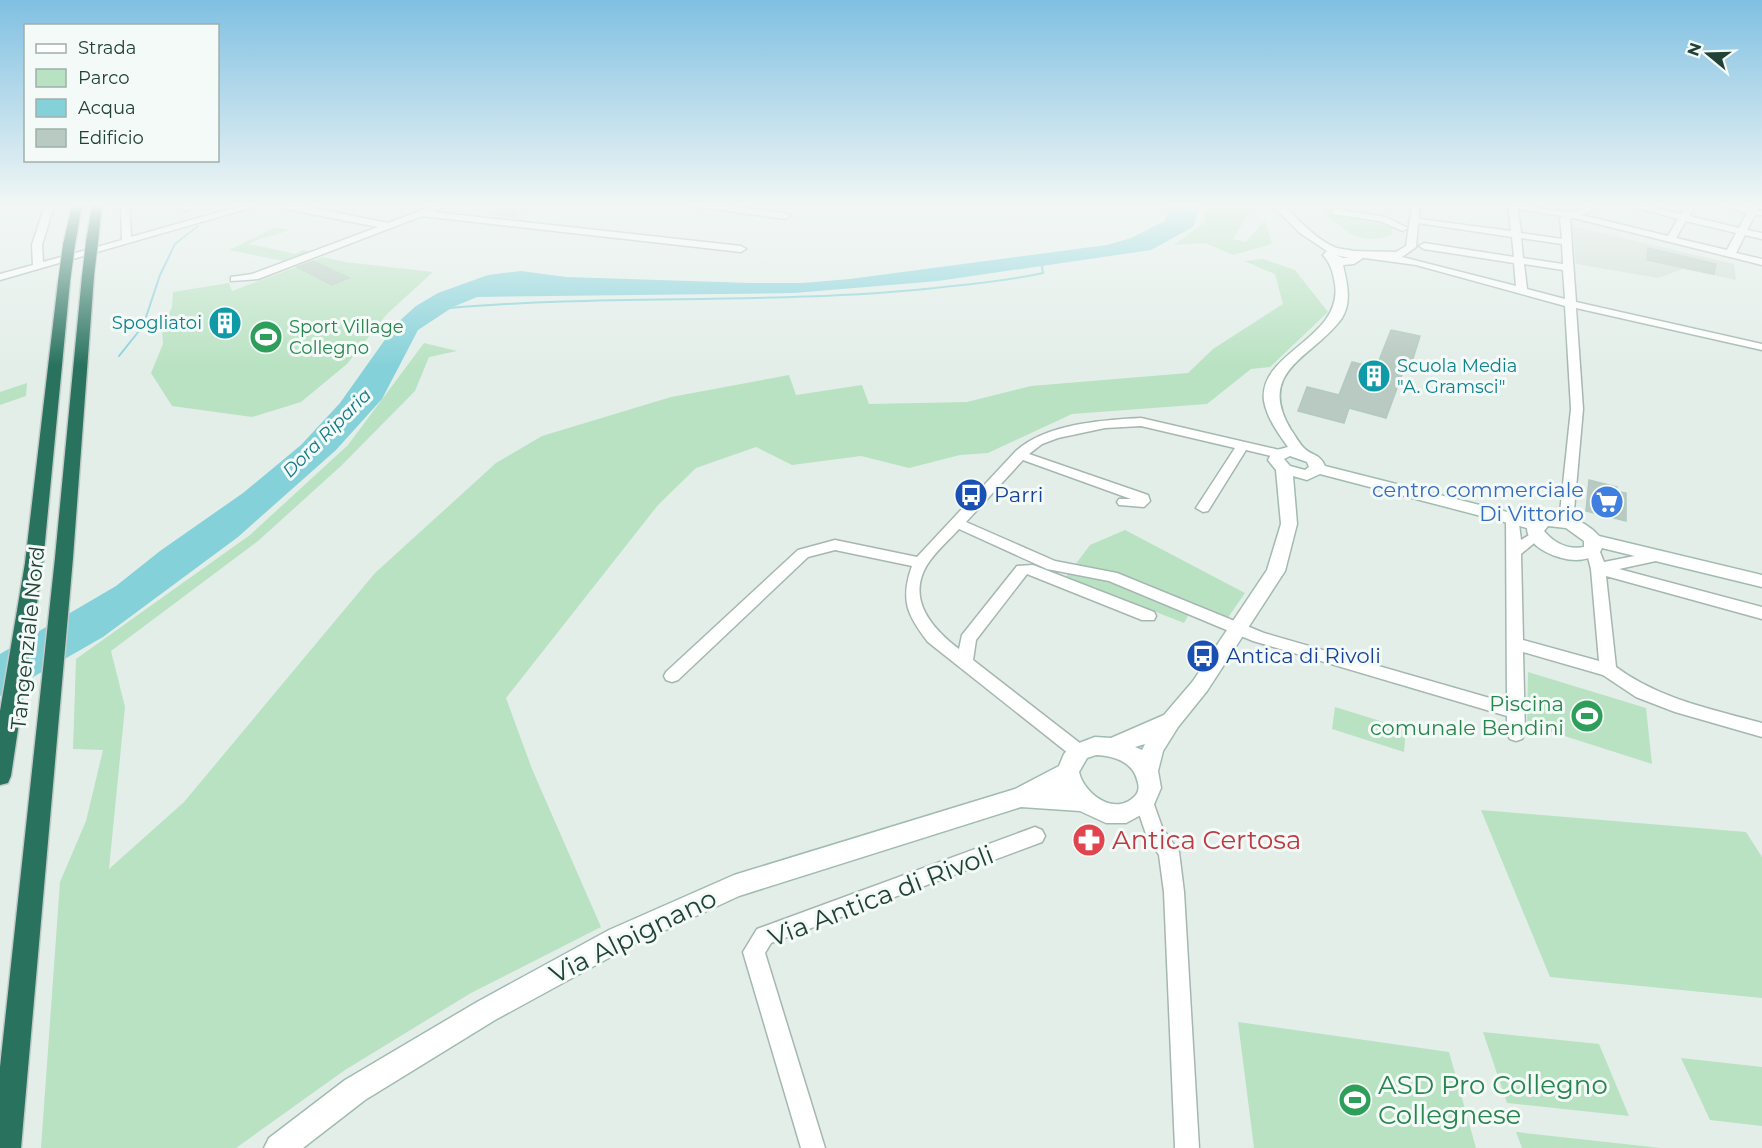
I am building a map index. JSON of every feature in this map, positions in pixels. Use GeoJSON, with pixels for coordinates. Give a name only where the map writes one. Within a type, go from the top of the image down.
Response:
{"type":"FeatureCollection","features":[{"type":"Feature","properties":{"kind":"highway","name":"Tangenziale Nord"},"geometry":{"type":"LineString","coordinates":[[0,776],[34,563],[67,259]]}},
{"type":"Feature","properties":{"kind":"highway","name":"Tangenziale Nord"},"geometry":{"type":"LineString","coordinates":[[6,1148],[64,558],[90,259]]}},
{"type":"Feature","properties":{"kind":"street"},"geometry":{"type":"LineString","coordinates":[[38,259],[38,266]]}},
{"type":"Feature","properties":{"kind":"street"},"geometry":{"type":"LineString","coordinates":[[0,277],[64,259]]}},
{"type":"Feature","properties":{"kind":"street"},"geometry":{"type":"LineString","coordinates":[[235,279],[254,277],[304,259]]}},
{"type":"Feature","properties":{"kind":"street"},"geometry":{"type":"LineString","coordinates":[[1021,796],[1083,802],[1106,813],[1135,807],[1150,788],[1147,771],[1153,749],[1171,721],[1200,686],[1276,571],[1287,533],[1289,508],[1280,426],[1270,398],[1272,384],[1288,363],[1336,317],[1341,307],[1342,287],[1335,259]]}},
{"type":"Feature","properties":{"kind":"street"},"geometry":{"type":"LineString","coordinates":[[1342,287],[1354,259]]}},
{"type":"Feature","properties":{"kind":"street"},"geometry":{"type":"LineString","coordinates":[[1359,259],[1400,263],[1467,276]]}},
{"type":"Feature","properties":{"kind":"street"},"geometry":{"type":"LineString","coordinates":[[1396,259],[1417,262],[1569,304],[1760,343]]}},
{"type":"Feature","properties":{"kind":"street"},"geometry":{"type":"LineString","coordinates":[[1504,259],[1568,268]]}},
{"type":"Feature","properties":{"kind":"street"},"geometry":{"type":"LineString","coordinates":[[1566,522],[1577,409],[1567,259]]}},
{"type":"Feature","properties":{"kind":"street"},"geometry":{"type":"LineString","coordinates":[[1520,261],[1522,291]]}},
{"type":"Feature","properties":{"kind":"street"},"geometry":{"type":"LineString","coordinates":[[1073,762],[964,658],[934,638],[919,620],[912,603],[912,583],[920,563],[1020,455],[1037,441],[1124,422],[1140,422],[1243,445],[1284,457],[1312,472],[1513,519],[1537,530],[1547,545],[1559,551],[1586,554],[1593,545]]}},
{"type":"Feature","properties":{"kind":"street"},"geometry":{"type":"LineString","coordinates":[[1203,508],[1230,469],[1243,445]]}},
{"type":"Feature","properties":{"kind":"street"},"geometry":{"type":"LineString","coordinates":[[1230,469],[1251,454],[1314,459],[1312,472],[1295,487],[1289,508]]}},
{"type":"Feature","properties":{"kind":"street"},"geometry":{"type":"LineString","coordinates":[[1020,455],[1143,498],[1139,504],[1124,502]]}},
{"type":"Feature","properties":{"kind":"street"},"geometry":{"type":"LineString","coordinates":[[1513,519],[1516,734]]}},
{"type":"Feature","properties":{"kind":"street"},"geometry":{"type":"LineString","coordinates":[[1513,552],[1545,520],[1566,522],[1579,528],[1593,545],[1598,569],[1608,670]]}},
{"type":"Feature","properties":{"kind":"street"},"geometry":{"type":"LineString","coordinates":[[957,523],[1052,565],[1112,577],[1259,637],[1515,712]]}},
{"type":"Feature","properties":{"kind":"street"},"geometry":{"type":"LineString","coordinates":[[672,676],[803,554],[835,545],[920,563]]}},
{"type":"Feature","properties":{"kind":"street"},"geometry":{"type":"LineString","coordinates":[[1593,545],[1660,556],[1760,580]]}},
{"type":"Feature","properties":{"kind":"street"},"geometry":{"type":"LineString","coordinates":[[1598,569],[1660,556]]}},
{"type":"Feature","properties":{"kind":"street"},"geometry":{"type":"LineString","coordinates":[[964,658],[968,639],[1022,570],[1028,569],[1148,616]]}},
{"type":"Feature","properties":{"kind":"street"},"geometry":{"type":"LineString","coordinates":[[1598,569],[1762,613]]}},
{"type":"Feature","properties":{"kind":"street"},"geometry":{"type":"LineString","coordinates":[[964,658],[986,631]]}},
{"type":"Feature","properties":{"kind":"street"},"geometry":{"type":"LineString","coordinates":[[1514,644],[1608,670],[1623,684],[1652,698],[1762,730]]}},
{"type":"Feature","properties":{"kind":"street"},"geometry":{"type":"LineString","coordinates":[[1112,747],[1171,721]]}},
{"type":"Feature","properties":{"kind":"street"},"geometry":{"type":"LineString","coordinates":[[1021,796],[1095,746],[1112,747],[1134,757],[1147,771]]}},
{"type":"Feature","properties":{"kind":"street"},"geometry":{"type":"LineString","coordinates":[[1073,762],[1071,787],[1083,802]]}},
{"type":"Feature","properties":{"kind":"street","name":"Via Alpignano"},"geometry":{"type":"LineString","coordinates":[[279,1148],[355,1090],[486,1011],[618,939],[735,886],[1021,796]]}},
{"type":"Feature","properties":{"kind":"street"},"geometry":{"type":"LineString","coordinates":[[1135,807],[1169,852],[1174,892],[1187,1148]]}},
{"type":"Feature","properties":{"kind":"street","name":"Via Antica di Rivoli"},"geometry":{"type":"LineString","coordinates":[[813,1148],[754,952],[764,936],[1035,836]]}},
{"type":"Feature","properties":{"kind":"shaded area"},"geometry":{"type":"Polygon","coordinates":[[[1575,259],[1711,259],[1734,264],[1736,280],[1683,269],[1658,278],[1576,264],[1575,259]]]}},
{"type":"Feature","properties":{"kind":"green space"},"geometry":{"type":"Polygon","coordinates":[[[271,259],[297,259],[288,262],[271,259]]]}},
{"type":"Feature","properties":{"kind":"green space","name":"Sport Village Collegno"},"geometry":{"type":"Polygon","coordinates":[[[319,259],[433,272],[387,314],[347,364],[301,402],[252,417],[172,406],[151,373],[163,344],[162,329],[172,307],[173,292],[229,283],[232,291],[319,259]]]}},
{"type":"Feature","properties":{"kind":"green space"},"geometry":{"type":"Polygon","coordinates":[[[1263,259],[1295,270],[1328,312],[1270,367],[1251,369],[1207,404],[1072,414],[988,453],[960,455],[909,468],[861,456],[792,465],[756,447],[696,468],[658,505],[506,698],[532,769],[601,927],[471,993],[345,1070],[236,1148],[41,1148],[60,882],[86,821],[103,750],[73,749],[76,659],[250,535],[348,445],[424,343],[457,351],[429,357],[415,391],[341,466],[258,541],[111,651],[125,707],[109,869],[184,802],[375,573],[496,463],[542,436],[671,397],[789,375],[796,395],[862,385],[869,404],[967,402],[1031,386],[1188,373],[1213,349],[1283,304],[1275,274],[1244,261],[1263,259]]]}},
{"type":"Feature","properties":{"kind":"green space"},"geometry":{"type":"Polygon","coordinates":[[[27,383],[26,396],[0,405],[0,392],[27,383]]]}},
{"type":"Feature","properties":{"kind":"green space"},"geometry":{"type":"Polygon","coordinates":[[[1125,530],[1245,593],[1222,626],[1189,614],[1184,623],[1066,577],[1090,545],[1125,530]]]}},
{"type":"Feature","properties":{"kind":"green space","name":"Piscina comunale Bendini"},"geometry":{"type":"Polygon","coordinates":[[[1528,672],[1646,708],[1652,764],[1527,724],[1528,672]]]}},
{"type":"Feature","properties":{"kind":"green space"},"geometry":{"type":"Polygon","coordinates":[[[1335,707],[1406,729],[1404,752],[1332,729],[1335,707]]]}},
{"type":"Feature","properties":{"kind":"green space"},"geometry":{"type":"Polygon","coordinates":[[[1481,810],[1746,832],[1762,857],[1762,998],[1550,977],[1481,810]]]}},
{"type":"Feature","properties":{"kind":"green space","name":"ASD Pro Collegno Collegnese"},"geometry":{"type":"Polygon","coordinates":[[[1238,1022],[1449,1052],[1476,1148],[1254,1148],[1238,1022]]]}},
{"type":"Feature","properties":{"kind":"green space"},"geometry":{"type":"Polygon","coordinates":[[[1483,1032],[1599,1044],[1629,1116],[1507,1103],[1483,1032]]]}},
{"type":"Feature","properties":{"kind":"green space"},"geometry":{"type":"Polygon","coordinates":[[[1681,1058],[1762,1067],[1762,1126],[1710,1120],[1681,1058]]]}},
{"type":"Feature","properties":{"kind":"green space"},"geometry":{"type":"Polygon","coordinates":[[[1516,1132],[1661,1148],[1522,1148],[1516,1132]]]}},
{"type":"Feature","properties":{"kind":"water","name":"Dora Riparia"},"geometry":{"type":"Polygon","coordinates":[[[1004,259],[1092,259],[938,281],[794,293],[477,297],[453,307],[418,330],[382,399],[336,450],[238,537],[103,637],[0,696],[0,654],[116,586],[160,551],[243,493],[301,445],[340,403],[396,324],[416,306],[438,293],[488,275],[521,271],[566,277],[751,283],[802,283],[1004,259]]]}},
{"type":"Feature","properties":{"kind":"building"},"geometry":{"type":"Polygon","coordinates":[[[1693,259],[1716,264],[1714,274],[1647,260],[1693,259]]]}},
{"type":"Feature","properties":{"kind":"building"},"geometry":{"type":"Polygon","coordinates":[[[313,261],[349,278],[332,285],[297,267],[313,261]]]}},
{"type":"Feature","properties":{"kind":"building","name":"Scuola Media \"A. Gramsci\""},"geometry":{"type":"Polygon","coordinates":[[[1391,330],[1420,336],[1412,362],[1407,361],[1386,418],[1349,408],[1344,423],[1298,411],[1307,387],[1339,395],[1352,362],[1376,368],[1391,330]]]}},
{"type":"Feature","properties":{"kind":"building","name":"centro commerciale Di Vittorio"},"geometry":{"type":"Polygon","coordinates":[[[1589,480],[1617,487],[1616,491],[1626,493],[1626,521],[1586,511],[1589,480]]]}},
{"type":"Feature","properties":{"kind":"waterway"},"geometry":{"type":"LineString","coordinates":[[119,356],[143,326],[168,259]]}},
{"type":"Feature","properties":{"kind":"waterway"},"geometry":{"type":"LineString","coordinates":[[449,308],[570,301],[753,298],[874,293],[976,284],[1030,276],[1043,273],[1042,267],[1045,263]]}},
{"type":"Feature","properties":{"kind":"place","name":"Spogliatoi"},"geometry":{"type":"Point","coordinates":[225,323]}},
{"type":"Feature","properties":{"kind":"place","name":"Sport Village Collegno"},"geometry":{"type":"Point","coordinates":[266,337]}},
{"type":"Feature","properties":{"kind":"place","name":"Scuola Media \"A. Gramsci\""},"geometry":{"type":"Point","coordinates":[1374,376]}},
{"type":"Feature","properties":{"kind":"place","name":"Parri"},"geometry":{"type":"Point","coordinates":[971,495]}},
{"type":"Feature","properties":{"kind":"place","name":"centro commerciale Di Vittorio"},"geometry":{"type":"Point","coordinates":[1607,502]}},
{"type":"Feature","properties":{"kind":"place","name":"Antica di Rivoli"},"geometry":{"type":"Point","coordinates":[1203,656]}},
{"type":"Feature","properties":{"kind":"place","name":"Piscina comunale Bendini"},"geometry":{"type":"Point","coordinates":[1587,716]}},
{"type":"Feature","properties":{"kind":"place","name":"Antica Certosa"},"geometry":{"type":"Point","coordinates":[1089,840]}},
{"type":"Feature","properties":{"kind":"place","name":"ASD Pro Collegno Collegnese"},"geometry":{"type":"Point","coordinates":[1355,1100]}}]}
